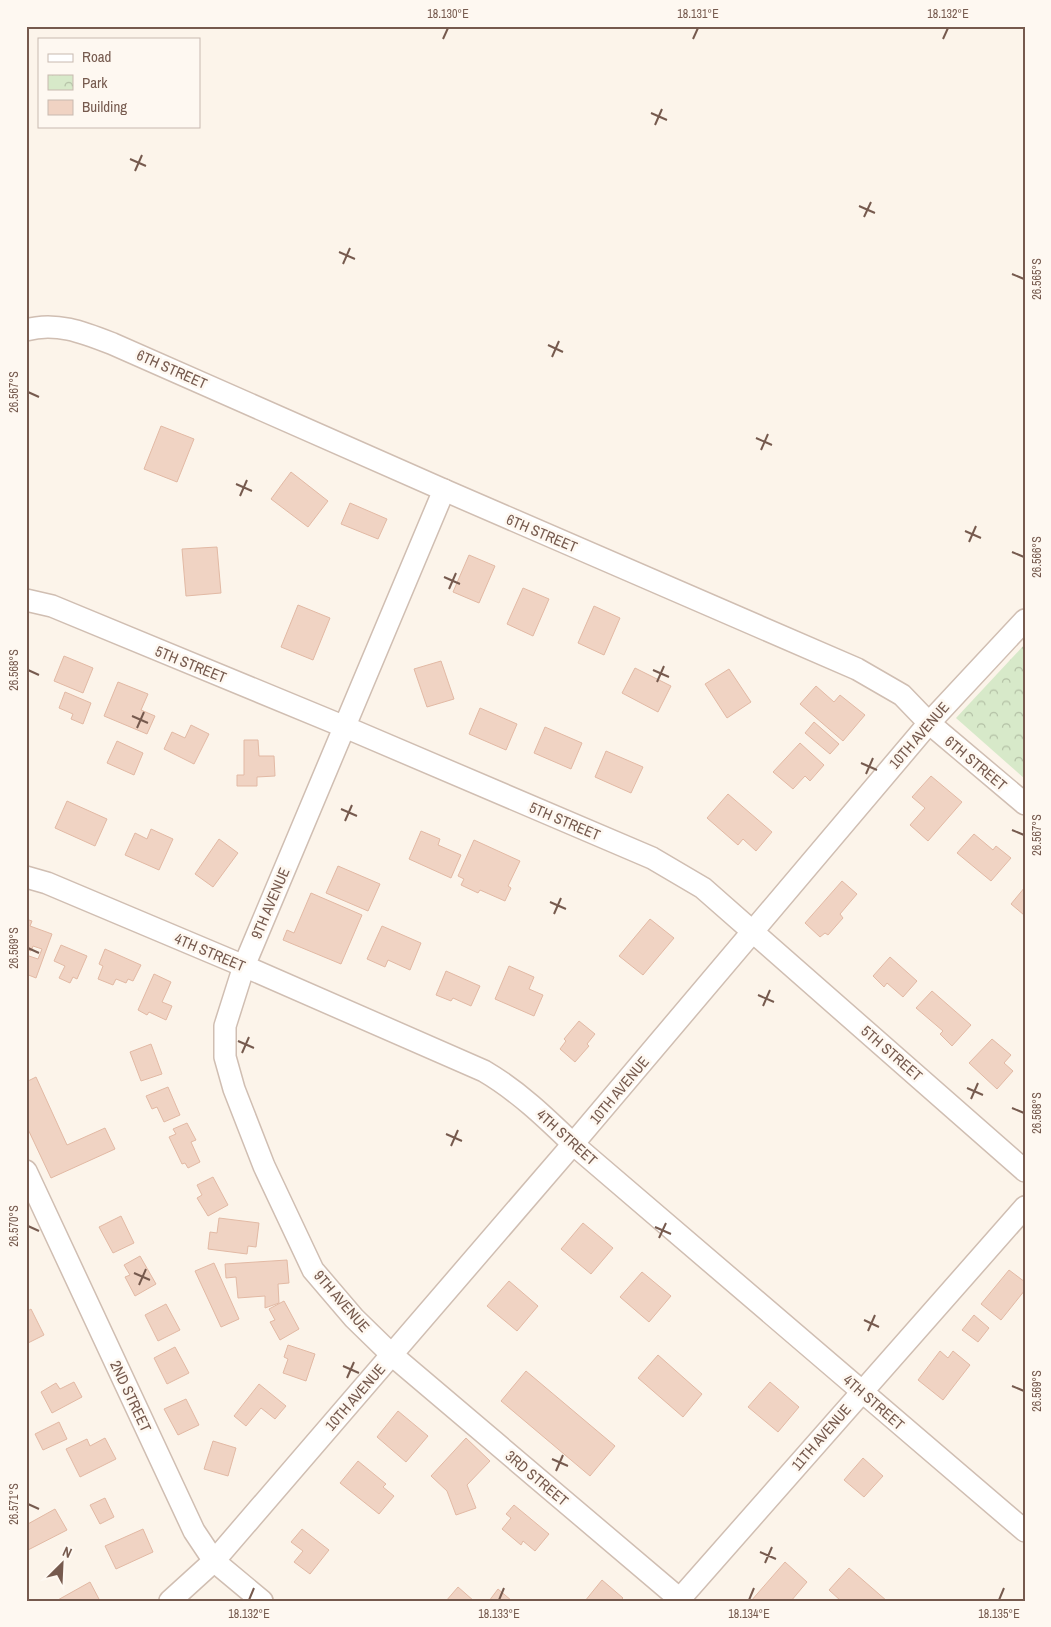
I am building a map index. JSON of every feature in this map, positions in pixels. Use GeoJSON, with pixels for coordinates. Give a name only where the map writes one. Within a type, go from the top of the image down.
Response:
{"type":"FeatureCollection","features":[{"type":"Feature","properties":{"kind":"street","name":"6TH STREET"},"geometry":{"type":"LineString","coordinates":[[26,330],[55,326],[74,330],[106,341],[856,669],[902,695],[929,723],[1025,804]]}},
{"type":"Feature","properties":{"kind":"street","name":"9TH AVENUE"},"geometry":{"type":"LineString","coordinates":[[392,1355],[354,1318],[313,1270],[264,1166],[237,1097],[225,1057],[225,1026],[244,966],[444,490]]}},
{"type":"Feature","properties":{"kind":"street","name":"5TH STREET"},"geometry":{"type":"LineString","coordinates":[[26,600],[52,606],[345,727],[652,858],[702,888],[1025,1171]]}},
{"type":"Feature","properties":{"kind":"street","name":"10TH AVENUE"},"geometry":{"type":"LineString","coordinates":[[170,1601],[214,1561],[754,932],[929,723],[1025,620]]}},
{"type":"Feature","properties":{"kind":"street","name":"4TH STREET"},"geometry":{"type":"LineString","coordinates":[[26,877],[47,883],[244,966],[484,1071],[504,1083],[524,1098],[573,1144],[1025,1531]]}},
{"type":"Feature","properties":{"kind":"street","name":"2ND STREET"},"geometry":{"type":"LineString","coordinates":[[26,1171],[194,1531],[214,1561],[262,1601]]}},
{"type":"Feature","properties":{"kind":"street","name":"11TH AVENUE"},"geometry":{"type":"LineString","coordinates":[[680,1600],[861,1391],[1025,1207]]}},
{"type":"Feature","properties":{"kind":"street","name":"3RD STREET"},"geometry":{"type":"LineString","coordinates":[[392,1355],[680,1600]]}},
{"type":"Feature","properties":{"kind":"green space"},"geometry":{"type":"Polygon","coordinates":[[[1025,644],[1025,779],[956,718],[1025,644]]]}},
{"type":"Feature","properties":{"kind":"building"},"geometry":{"type":"Polygon","coordinates":[[[161,426],[194,439],[177,482],[144,469],[161,426]]]}},
{"type":"Feature","properties":{"kind":"building"},"geometry":{"type":"Polygon","coordinates":[[[291,472],[328,501],[308,527],[271,499],[291,472]]]}},
{"type":"Feature","properties":{"kind":"building"},"geometry":{"type":"Polygon","coordinates":[[[350,503],[387,519],[378,539],[341,524],[350,503]]]}},
{"type":"Feature","properties":{"kind":"building"},"geometry":{"type":"Polygon","coordinates":[[[217,547],[221,593],[186,596],[182,549],[217,547]]]}},
{"type":"Feature","properties":{"kind":"building"},"geometry":{"type":"Polygon","coordinates":[[[469,555],[495,566],[479,603],[453,592],[469,555]]]}},
{"type":"Feature","properties":{"kind":"building"},"geometry":{"type":"Polygon","coordinates":[[[523,588],[549,599],[533,636],[507,624],[523,588]]]}},
{"type":"Feature","properties":{"kind":"building"},"geometry":{"type":"Polygon","coordinates":[[[298,605],[330,618],[313,660],[281,647],[298,605]]]}},
{"type":"Feature","properties":{"kind":"building"},"geometry":{"type":"Polygon","coordinates":[[[594,606],[620,618],[604,655],[578,643],[594,606]]]}},
{"type":"Feature","properties":{"kind":"building"},"geometry":{"type":"Polygon","coordinates":[[[64,656],[93,668],[83,693],[54,681],[64,656]]]}},
{"type":"Feature","properties":{"kind":"building"},"geometry":{"type":"Polygon","coordinates":[[[441,661],[454,699],[427,707],[414,669],[441,661]]]}},
{"type":"Feature","properties":{"kind":"building"},"geometry":{"type":"Polygon","coordinates":[[[635,668],[671,686],[658,712],[622,693],[635,668]]]}},
{"type":"Feature","properties":{"kind":"building"},"geometry":{"type":"Polygon","coordinates":[[[729,669],[751,702],[727,718],[705,684],[729,669]]]}},
{"type":"Feature","properties":{"kind":"building"},"geometry":{"type":"Polygon","coordinates":[[[118,682],[148,694],[141,710],[155,716],[147,734],[104,716],[118,682]]]}},
{"type":"Feature","properties":{"kind":"building"},"geometry":{"type":"Polygon","coordinates":[[[816,686],[834,702],[840,695],[865,715],[843,741],[800,704],[816,686]]]}},
{"type":"Feature","properties":{"kind":"building"},"geometry":{"type":"Polygon","coordinates":[[[65,692],[91,703],[83,724],[71,719],[73,714],[59,708],[65,692]]]}},
{"type":"Feature","properties":{"kind":"building"},"geometry":{"type":"Polygon","coordinates":[[[480,708],[517,724],[506,750],[469,734],[480,708]]]}},
{"type":"Feature","properties":{"kind":"building"},"geometry":{"type":"Polygon","coordinates":[[[814,722],[839,744],[830,754],[805,733],[814,722]]]}},
{"type":"Feature","properties":{"kind":"building"},"geometry":{"type":"Polygon","coordinates":[[[191,725],[209,734],[194,764],[164,749],[172,732],[185,738],[191,725]]]}},
{"type":"Feature","properties":{"kind":"building"},"geometry":{"type":"Polygon","coordinates":[[[545,727],[582,743],[571,769],[534,753],[545,727]]]}},
{"type":"Feature","properties":{"kind":"building"},"geometry":{"type":"Polygon","coordinates":[[[244,740],[258,740],[259,756],[274,756],[275,776],[257,777],[257,786],[237,786],[237,775],[244,775],[244,740]]]}},
{"type":"Feature","properties":{"kind":"building"},"geometry":{"type":"Polygon","coordinates":[[[117,741],[143,753],[134,775],[107,763],[117,741]]]}},
{"type":"Feature","properties":{"kind":"building"},"geometry":{"type":"Polygon","coordinates":[[[800,743],[824,765],[810,781],[805,776],[793,789],[773,772],[800,743]]]}},
{"type":"Feature","properties":{"kind":"building"},"geometry":{"type":"Polygon","coordinates":[[[606,751],[643,767],[631,793],[595,777],[606,751]]]}},
{"type":"Feature","properties":{"kind":"building"},"geometry":{"type":"Polygon","coordinates":[[[931,776],[962,802],[928,841],[910,825],[925,808],[912,797],[931,776]]]}},
{"type":"Feature","properties":{"kind":"building"},"geometry":{"type":"Polygon","coordinates":[[[728,794],[772,832],[756,851],[743,839],[738,845],[707,818],[728,794]]]}},
{"type":"Feature","properties":{"kind":"building"},"geometry":{"type":"Polygon","coordinates":[[[67,801],[107,819],[95,846],[55,828],[67,801]]]}},
{"type":"Feature","properties":{"kind":"building"},"geometry":{"type":"Polygon","coordinates":[[[151,829],[173,839],[159,870],[125,855],[135,833],[147,839],[151,829]]]}},
{"type":"Feature","properties":{"kind":"building"},"geometry":{"type":"Polygon","coordinates":[[[421,831],[440,839],[438,845],[461,855],[451,878],[409,859],[421,831]]]}},
{"type":"Feature","properties":{"kind":"building"},"geometry":{"type":"Polygon","coordinates":[[[974,834],[993,850],[996,846],[1011,858],[991,881],[957,853],[974,834]]]}},
{"type":"Feature","properties":{"kind":"building"},"geometry":{"type":"Polygon","coordinates":[[[219,839],[238,853],[213,887],[195,874],[219,839]]]}},
{"type":"Feature","properties":{"kind":"building"},"geometry":{"type":"Polygon","coordinates":[[[474,840],[520,861],[508,886],[511,888],[505,901],[480,890],[478,893],[461,885],[464,879],[458,876],[474,840]]]}},
{"type":"Feature","properties":{"kind":"building"},"geometry":{"type":"Polygon","coordinates":[[[338,866],[380,884],[368,911],[326,893],[338,866]]]}},
{"type":"Feature","properties":{"kind":"building"},"geometry":{"type":"Polygon","coordinates":[[[842,881],[857,894],[840,914],[843,918],[828,935],[825,933],[820,937],[805,923],[842,881]]]}},
{"type":"Feature","properties":{"kind":"building"},"geometry":{"type":"Polygon","coordinates":[[[1025,887],[1025,913],[1024,915],[1011,904],[1025,887]]]}},
{"type":"Feature","properties":{"kind":"building"},"geometry":{"type":"Polygon","coordinates":[[[311,893],[362,915],[341,964],[283,940],[287,930],[294,933],[311,893]]]}},
{"type":"Feature","properties":{"kind":"building"},"geometry":{"type":"Polygon","coordinates":[[[26,919],[32,921],[30,926],[52,934],[36,978],[26,974],[26,964],[29,956],[38,959],[42,949],[33,946],[31,951],[26,949],[26,919]]]}},
{"type":"Feature","properties":{"kind":"building"},"geometry":{"type":"Polygon","coordinates":[[[650,919],[674,938],[643,975],[619,956],[650,919]]]}},
{"type":"Feature","properties":{"kind":"building"},"geometry":{"type":"Polygon","coordinates":[[[382,926],[421,943],[410,970],[388,960],[385,967],[367,959],[382,926]]]}},
{"type":"Feature","properties":{"kind":"building"},"geometry":{"type":"Polygon","coordinates":[[[61,945],[87,956],[77,979],[73,977],[70,983],[59,978],[65,966],[54,961],[61,945]]]}},
{"type":"Feature","properties":{"kind":"building"},"geometry":{"type":"Polygon","coordinates":[[[105,949],[141,965],[133,981],[128,979],[126,983],[116,979],[113,985],[98,979],[103,966],[99,964],[105,949]]]}},
{"type":"Feature","properties":{"kind":"building"},"geometry":{"type":"Polygon","coordinates":[[[890,957],[917,981],[903,997],[887,983],[884,987],[873,976],[890,957]]]}},
{"type":"Feature","properties":{"kind":"building"},"geometry":{"type":"Polygon","coordinates":[[[509,966],[534,977],[529,989],[543,995],[534,1016],[495,999],[509,966]]]}},
{"type":"Feature","properties":{"kind":"building"},"geometry":{"type":"Polygon","coordinates":[[[446,971],[480,986],[471,1006],[453,998],[451,1001],[436,995],[446,971]]]}},
{"type":"Feature","properties":{"kind":"building"},"geometry":{"type":"Polygon","coordinates":[[[154,974],[171,982],[162,1002],[172,1006],[166,1020],[149,1012],[147,1015],[138,1010],[154,974]]]}},
{"type":"Feature","properties":{"kind":"building"},"geometry":{"type":"Polygon","coordinates":[[[932,991],[971,1025],[952,1046],[940,1034],[943,1031],[916,1008],[932,991]]]}},
{"type":"Feature","properties":{"kind":"building"},"geometry":{"type":"Polygon","coordinates":[[[579,1021],[595,1034],[587,1044],[589,1046],[575,1062],[560,1049],[566,1041],[564,1039],[579,1021]]]}},
{"type":"Feature","properties":{"kind":"building"},"geometry":{"type":"Polygon","coordinates":[[[992,1039],[1011,1055],[1004,1063],[1013,1071],[997,1089],[969,1063],[992,1039]]]}},
{"type":"Feature","properties":{"kind":"building"},"geometry":{"type":"Polygon","coordinates":[[[151,1044],[162,1074],[141,1081],[130,1052],[151,1044]]]}},
{"type":"Feature","properties":{"kind":"building"},"geometry":{"type":"Polygon","coordinates":[[[36,1077],[67,1145],[105,1128],[115,1149],[51,1178],[26,1125],[26,1082],[36,1077]]]}},
{"type":"Feature","properties":{"kind":"building"},"geometry":{"type":"Polygon","coordinates":[[[168,1087],[180,1115],[164,1122],[157,1107],[152,1109],[146,1096],[168,1087]]]}},
{"type":"Feature","properties":{"kind":"building"},"geometry":{"type":"Polygon","coordinates":[[[187,1123],[196,1140],[191,1142],[200,1162],[188,1168],[185,1163],[182,1164],[169,1137],[176,1134],[173,1129],[187,1123]]]}},
{"type":"Feature","properties":{"kind":"building"},"geometry":{"type":"Polygon","coordinates":[[[213,1177],[228,1205],[208,1216],[197,1198],[202,1195],[197,1185],[213,1177]]]}},
{"type":"Feature","properties":{"kind":"building"},"geometry":{"type":"Polygon","coordinates":[[[121,1216],[134,1243],[113,1253],[99,1227],[121,1216]]]}},
{"type":"Feature","properties":{"kind":"building"},"geometry":{"type":"Polygon","coordinates":[[[219,1218],[259,1223],[256,1247],[248,1246],[247,1254],[208,1249],[210,1232],[217,1233],[219,1218]]]}},
{"type":"Feature","properties":{"kind":"building"},"geometry":{"type":"Polygon","coordinates":[[[583,1223],[613,1248],[591,1274],[561,1249],[583,1223]]]}},
{"type":"Feature","properties":{"kind":"building"},"geometry":{"type":"Polygon","coordinates":[[[140,1256],[156,1284],[135,1296],[125,1277],[130,1275],[124,1265],[140,1256]]]}},
{"type":"Feature","properties":{"kind":"building"},"geometry":{"type":"Polygon","coordinates":[[[287,1260],[289,1283],[278,1284],[279,1303],[265,1308],[265,1296],[238,1298],[236,1277],[226,1278],[225,1264],[287,1260]]]}},
{"type":"Feature","properties":{"kind":"building"},"geometry":{"type":"Polygon","coordinates":[[[214,1263],[239,1319],[221,1327],[195,1271],[214,1263]]]}},
{"type":"Feature","properties":{"kind":"building"},"geometry":{"type":"Polygon","coordinates":[[[1009,1270],[1025,1282],[1025,1290],[1001,1320],[981,1304],[1009,1270]]]}},
{"type":"Feature","properties":{"kind":"building"},"geometry":{"type":"Polygon","coordinates":[[[642,1272],[671,1296],[649,1322],[620,1297],[642,1272]]]}},
{"type":"Feature","properties":{"kind":"building"},"geometry":{"type":"Polygon","coordinates":[[[509,1281],[538,1306],[517,1331],[487,1306],[509,1281]]]}},
{"type":"Feature","properties":{"kind":"building"},"geometry":{"type":"Polygon","coordinates":[[[284,1301],[299,1329],[280,1340],[270,1322],[275,1320],[269,1309],[284,1301]]]}},
{"type":"Feature","properties":{"kind":"building"},"geometry":{"type":"Polygon","coordinates":[[[166,1304],[180,1330],[158,1341],[145,1315],[166,1304]]]}},
{"type":"Feature","properties":{"kind":"building"},"geometry":{"type":"Polygon","coordinates":[[[31,1309],[44,1335],[26,1344],[26,1312],[31,1309]]]}},
{"type":"Feature","properties":{"kind":"building"},"geometry":{"type":"Polygon","coordinates":[[[974,1315],[989,1328],[978,1342],[962,1330],[974,1315]]]}},
{"type":"Feature","properties":{"kind":"building"},"geometry":{"type":"Polygon","coordinates":[[[288,1345],[315,1354],[306,1381],[283,1373],[288,1359],[284,1357],[288,1345]]]}},
{"type":"Feature","properties":{"kind":"building"},"geometry":{"type":"Polygon","coordinates":[[[175,1347],[189,1373],[167,1384],[154,1358],[175,1347]]]}},
{"type":"Feature","properties":{"kind":"building"},"geometry":{"type":"Polygon","coordinates":[[[940,1351],[948,1358],[953,1351],[970,1365],[943,1400],[918,1380],[940,1351]]]}},
{"type":"Feature","properties":{"kind":"building"},"geometry":{"type":"Polygon","coordinates":[[[658,1355],[702,1394],[683,1417],[638,1378],[658,1355]]]}},
{"type":"Feature","properties":{"kind":"building"},"geometry":{"type":"Polygon","coordinates":[[[526,1371],[615,1446],[590,1476],[501,1401],[526,1371]]]}},
{"type":"Feature","properties":{"kind":"building"},"geometry":{"type":"Polygon","coordinates":[[[74,1382],[82,1397],[52,1413],[41,1392],[56,1383],[60,1389],[74,1382]]]}},
{"type":"Feature","properties":{"kind":"building"},"geometry":{"type":"Polygon","coordinates":[[[770,1382],[799,1407],[778,1432],[748,1407],[770,1382]]]}},
{"type":"Feature","properties":{"kind":"building"},"geometry":{"type":"Polygon","coordinates":[[[259,1384],[286,1406],[275,1419],[261,1408],[246,1426],[234,1416],[259,1384]]]}},
{"type":"Feature","properties":{"kind":"building"},"geometry":{"type":"Polygon","coordinates":[[[186,1399],[199,1425],[178,1435],[164,1409],[186,1399]]]}},
{"type":"Feature","properties":{"kind":"building"},"geometry":{"type":"Polygon","coordinates":[[[398,1411],[428,1436],[406,1462],[377,1437],[398,1411]]]}},
{"type":"Feature","properties":{"kind":"building"},"geometry":{"type":"Polygon","coordinates":[[[59,1422],[67,1439],[43,1450],[35,1434],[59,1422]]]}},
{"type":"Feature","properties":{"kind":"building"},"geometry":{"type":"Polygon","coordinates":[[[105,1438],[116,1459],[80,1477],[66,1449],[87,1439],[90,1446],[105,1438]]]}},
{"type":"Feature","properties":{"kind":"building"},"geometry":{"type":"Polygon","coordinates":[[[466,1438],[490,1461],[467,1485],[476,1508],[456,1515],[447,1491],[431,1476],[466,1438]]]}},
{"type":"Feature","properties":{"kind":"building"},"geometry":{"type":"Polygon","coordinates":[[[213,1441],[236,1448],[228,1476],[204,1469],[213,1441]]]}},
{"type":"Feature","properties":{"kind":"building"},"geometry":{"type":"Polygon","coordinates":[[[863,1458],[883,1476],[864,1497],[844,1480],[863,1458]]]}},
{"type":"Feature","properties":{"kind":"building"},"geometry":{"type":"Polygon","coordinates":[[[358,1461],[386,1484],[383,1487],[394,1496],[379,1514],[340,1483],[358,1461]]]}},
{"type":"Feature","properties":{"kind":"building"},"geometry":{"type":"Polygon","coordinates":[[[105,1498],[114,1517],[100,1524],[90,1505],[105,1498]]]}},
{"type":"Feature","properties":{"kind":"building"},"geometry":{"type":"Polygon","coordinates":[[[514,1505],[549,1534],[535,1551],[523,1541],[521,1545],[502,1529],[511,1518],[506,1514],[514,1505]]]}},
{"type":"Feature","properties":{"kind":"building"},"geometry":{"type":"Polygon","coordinates":[[[55,1509],[67,1530],[26,1551],[26,1525],[55,1509]]]}},
{"type":"Feature","properties":{"kind":"building"},"geometry":{"type":"Polygon","coordinates":[[[143,1529],[153,1552],[116,1569],[105,1546],[143,1529]]]}},
{"type":"Feature","properties":{"kind":"building"},"geometry":{"type":"Polygon","coordinates":[[[302,1529],[329,1550],[310,1574],[294,1562],[303,1551],[291,1542],[302,1529]]]}},
{"type":"Feature","properties":{"kind":"building"},"geometry":{"type":"Polygon","coordinates":[[[785,1562],[807,1582],[791,1601],[751,1601],[785,1562]]]}},
{"type":"Feature","properties":{"kind":"building"},"geometry":{"type":"Polygon","coordinates":[[[849,1568],[887,1601],[841,1601],[829,1590],[849,1568]]]}},
{"type":"Feature","properties":{"kind":"building"},"geometry":{"type":"Polygon","coordinates":[[[602,1580],[623,1598],[620,1601],[585,1601],[602,1580]]]}},
{"type":"Feature","properties":{"kind":"building"},"geometry":{"type":"Polygon","coordinates":[[[90,1582],[100,1601],[56,1601],[90,1582]]]}},
{"type":"Feature","properties":{"kind":"building"},"geometry":{"type":"Polygon","coordinates":[[[458,1587],[474,1601],[446,1601],[458,1587]]]}},
{"type":"Feature","properties":{"kind":"building"},"geometry":{"type":"Polygon","coordinates":[[[498,1589],[512,1601],[489,1601],[498,1589]]]}}]}
